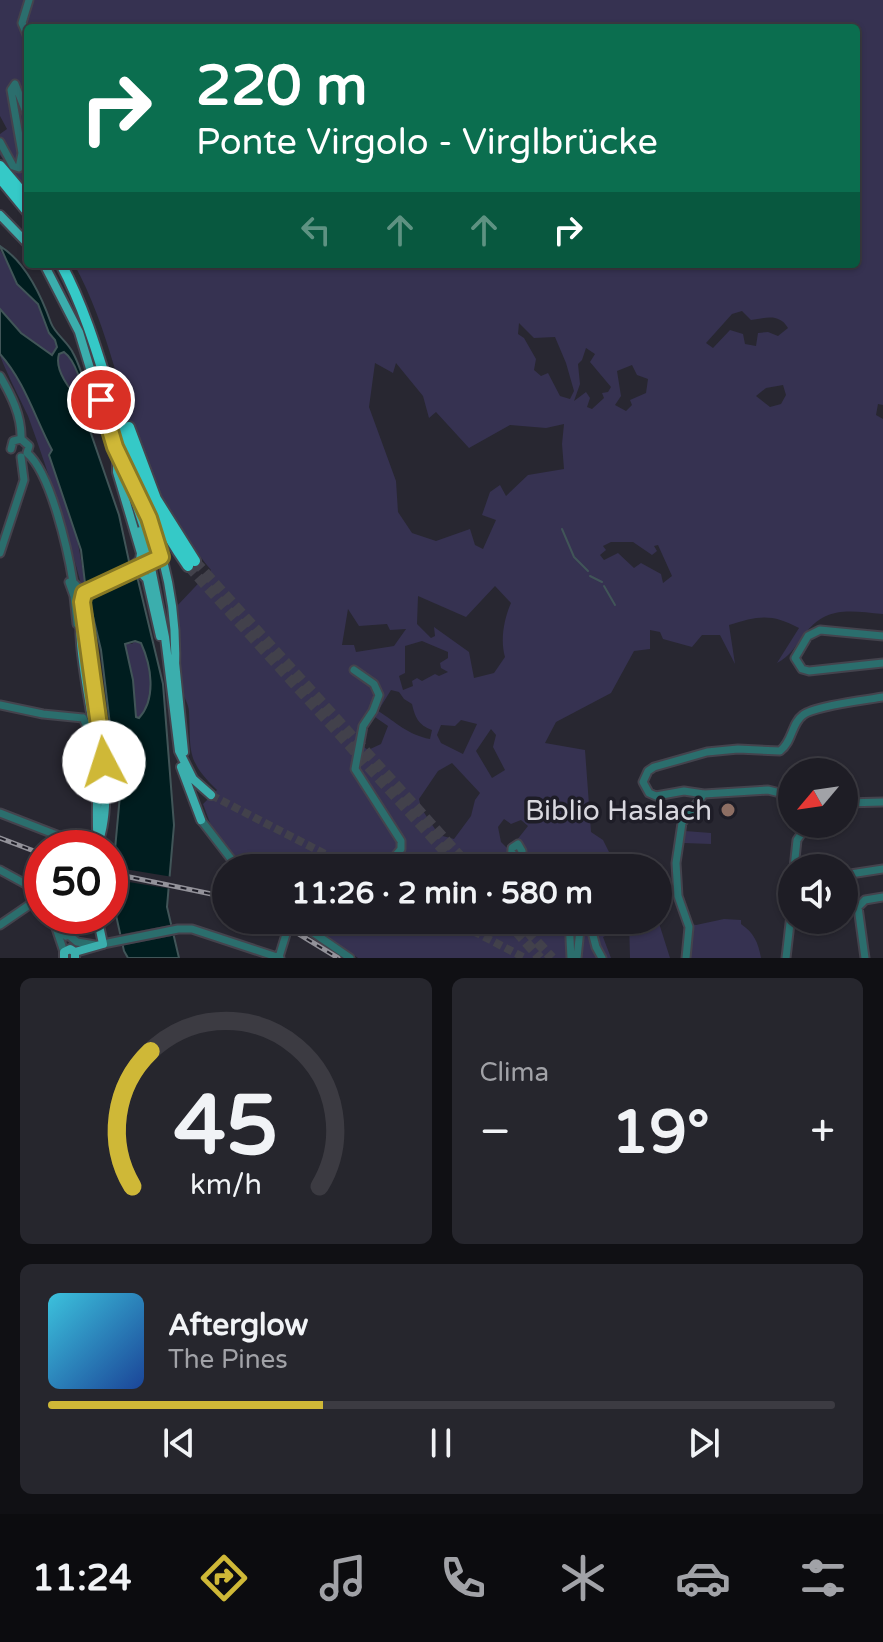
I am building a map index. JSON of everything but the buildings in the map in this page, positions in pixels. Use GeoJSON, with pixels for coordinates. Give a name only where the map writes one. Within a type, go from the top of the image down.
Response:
{"type":"FeatureCollection","features":[{"type":"Feature","properties":{"kind":"highway"},"geometry":{"type":"LineString","coordinates":[[0,166],[24,194]]}},
{"type":"Feature","properties":{"kind":"highway"},"geometry":{"type":"LineString","coordinates":[[0,178],[24,207]]}},
{"type":"Feature","properties":{"kind":"highway"},"geometry":{"type":"LineString","coordinates":[[63,268],[90,326],[136,472],[166,534],[191,564],[143,469],[95,322],[71,268]]}},
{"type":"Feature","properties":{"kind":"main road"},"geometry":{"type":"LineString","coordinates":[[0,215],[24,240]]}},
{"type":"Feature","properties":{"kind":"main road"},"geometry":{"type":"LineString","coordinates":[[46,268],[79,332],[117,453],[149,518],[181,768],[201,820]]}},
{"type":"Feature","properties":{"kind":"main road"},"geometry":{"type":"LineString","coordinates":[[117,453],[117,472],[139,547],[140,560],[128,571]]}},
{"type":"Feature","properties":{"kind":"main road"},"geometry":{"type":"LineString","coordinates":[[95,830],[96,746],[81,638],[84,593],[154,560]]}},
{"type":"Feature","properties":{"kind":"main road"},"geometry":{"type":"LineString","coordinates":[[154,560],[167,572],[176,636],[175,668],[185,765]]}},
{"type":"Feature","properties":{"kind":"main road"},"geometry":{"type":"LineString","coordinates":[[128,571],[142,574],[148,582],[170,681]]}},
{"type":"Feature","properties":{"kind":"main road"},"geometry":{"type":"LineString","coordinates":[[82,614],[103,747],[103,830]]}},
{"type":"Feature","properties":{"kind":"main road"},"geometry":{"type":"LineString","coordinates":[[179,751],[193,779],[211,795]]}},
{"type":"Feature","properties":{"kind":"main road"},"geometry":{"type":"LineString","coordinates":[[70,954],[100,944],[99,934]]}},
{"type":"Feature","properties":{"kind":"street"},"geometry":{"type":"LineString","coordinates":[[24,28],[22,23],[29,0]]}},
{"type":"Feature","properties":{"kind":"street"},"geometry":{"type":"LineString","coordinates":[[0,142],[13,166],[19,168],[22,153],[11,90],[15,84],[24,107]]}},
{"type":"Feature","properties":{"kind":"street"},"geometry":{"type":"LineString","coordinates":[[0,376],[22,425],[21,439]]}},
{"type":"Feature","properties":{"kind":"street"},"geometry":{"type":"LineString","coordinates":[[21,439],[13,441],[7,450],[24,455],[39,465],[67,547],[73,582],[84,593]]}},
{"type":"Feature","properties":{"kind":"street"},"geometry":{"type":"LineString","coordinates":[[0,553],[24,480],[24,455],[29,446],[21,439]]}},
{"type":"Feature","properties":{"kind":"street"},"geometry":{"type":"LineString","coordinates":[[53,506],[74,596],[81,664],[87,680],[89,711],[83,718]]}},
{"type":"Feature","properties":{"kind":"street"},"geometry":{"type":"LineString","coordinates":[[883,636],[820,630],[808,636],[795,658],[802,669],[809,671],[883,663]]}},
{"type":"Feature","properties":{"kind":"street"},"geometry":{"type":"LineString","coordinates":[[354,670],[374,684],[379,695],[363,726],[355,769],[401,841],[401,849],[397,854]]}},
{"type":"Feature","properties":{"kind":"street"},"geometry":{"type":"LineString","coordinates":[[778,792],[768,790],[704,794],[684,791],[656,796],[645,787],[645,776],[654,767],[707,752],[738,749],[780,751],[790,742],[803,714],[883,697]]}},
{"type":"Feature","properties":{"kind":"street"},"geometry":{"type":"LineString","coordinates":[[0,705],[83,718]]}},
{"type":"Feature","properties":{"kind":"street"},"geometry":{"type":"LineString","coordinates":[[83,718],[96,746]]}},
{"type":"Feature","properties":{"kind":"street"},"geometry":{"type":"LineString","coordinates":[[686,958],[689,927],[678,896],[676,875],[682,823],[704,794]]}},
{"type":"Feature","properties":{"kind":"street"},"geometry":{"type":"LineString","coordinates":[[858,803],[883,802]]}},
{"type":"Feature","properties":{"kind":"street"},"geometry":{"type":"LineString","coordinates":[[0,813],[49,830]]}},
{"type":"Feature","properties":{"kind":"street"},"geometry":{"type":"LineString","coordinates":[[201,820],[227,854]]}},
{"type":"Feature","properties":{"kind":"street"},"geometry":{"type":"LineString","coordinates":[[512,854],[512,848],[518,844],[522,854]]}},
{"type":"Feature","properties":{"kind":"street"},"geometry":{"type":"LineString","coordinates":[[858,873],[883,869]]}},
{"type":"Feature","properties":{"kind":"street"},"geometry":{"type":"LineString","coordinates":[[0,870],[24,882]]}},
{"type":"Feature","properties":{"kind":"street"},"geometry":{"type":"LineString","coordinates":[[865,958],[858,907],[865,900],[883,897]]}},
{"type":"Feature","properties":{"kind":"street"},"geometry":{"type":"LineString","coordinates":[[0,925],[24,908]]}},
{"type":"Feature","properties":{"kind":"street"},"geometry":{"type":"LineString","coordinates":[[67,934],[77,942],[100,944],[181,928],[213,934],[280,958],[286,934]]}},
{"type":"Feature","properties":{"kind":"street"},"geometry":{"type":"LineString","coordinates":[[62,934],[70,954]]}},
{"type":"Feature","properties":{"kind":"street"},"geometry":{"type":"LineString","coordinates":[[65,934],[70,954]]}},
{"type":"Feature","properties":{"kind":"street"},"geometry":{"type":"LineString","coordinates":[[315,934],[350,958]]}},
{"type":"Feature","properties":{"kind":"street"},"geometry":{"type":"LineString","coordinates":[[571,934],[574,958]]}},
{"type":"Feature","properties":{"kind":"street"},"geometry":{"type":"LineString","coordinates":[[574,958],[578,934]]}},
{"type":"Feature","properties":{"kind":"street"},"geometry":{"type":"LineString","coordinates":[[593,934],[602,958]]}},
{"type":"Feature","properties":{"kind":"street"},"geometry":{"type":"LineString","coordinates":[[786,958],[789,934]]}},
{"type":"Feature","properties":{"kind":"shaded area"},"geometry":{"type":"Polygon","coordinates":[[[0,0],[883,0],[883,405],[878,404],[876,415],[883,419],[883,614],[849,611],[820,619],[777,663],[799,628],[780,620],[757,618],[729,625],[735,664],[720,635],[702,635],[692,647],[663,639],[660,632],[650,630],[650,649],[634,651],[611,693],[556,722],[545,743],[585,750],[591,832],[603,840],[610,854],[232,854],[213,831],[203,804],[217,790],[200,771],[192,755],[189,709],[178,669],[176,607],[211,570],[176,523],[154,486],[97,314],[76,268],[860,268],[860,24],[24,24],[24,187],[0,155],[0,134],[7,129],[0,116],[0,0]],[[742,311],[732,314],[706,343],[713,348],[730,330],[743,334],[745,344],[756,346],[758,333],[768,332],[778,336],[788,328],[776,318],[751,320],[742,311]],[[519,323],[518,334],[524,338],[536,359],[534,370],[541,376],[548,373],[560,396],[570,399],[574,391],[555,337],[534,338],[519,323]],[[586,348],[578,364],[580,384],[574,401],[586,392],[590,398],[587,407],[592,409],[604,398],[602,393],[608,392],[611,387],[590,362],[595,354],[586,348]],[[375,363],[369,407],[396,481],[398,512],[412,533],[436,541],[470,529],[475,545],[483,549],[496,520],[482,515],[490,492],[500,485],[506,496],[528,475],[564,469],[564,424],[546,428],[510,425],[469,448],[436,412],[429,418],[423,396],[396,363],[393,373],[375,363]],[[632,365],[617,371],[621,396],[615,405],[626,411],[632,405],[630,400],[646,393],[648,379],[637,375],[632,365]],[[783,385],[766,388],[756,396],[770,407],[781,404],[786,395],[783,385]],[[611,542],[603,546],[606,550],[600,555],[604,560],[618,553],[634,568],[641,563],[661,574],[663,583],[672,576],[658,545],[654,546],[657,551],[652,555],[633,542],[611,542]],[[495,586],[466,617],[418,596],[417,624],[431,638],[435,636],[434,627],[469,652],[474,678],[494,673],[505,657],[504,630],[511,603],[495,586]],[[348,609],[342,645],[354,645],[356,652],[394,646],[406,629],[390,630],[387,624],[359,626],[348,609]],[[422,641],[405,646],[405,673],[399,676],[403,690],[413,686],[412,681],[417,678],[422,681],[448,672],[441,668],[440,663],[448,658],[448,652],[422,641]],[[391,690],[378,711],[409,731],[430,739],[432,730],[418,720],[412,704],[399,692],[391,690]],[[372,715],[364,727],[361,745],[368,750],[381,744],[388,726],[372,715]],[[461,720],[455,726],[441,725],[437,735],[441,743],[463,754],[477,724],[461,720]],[[491,729],[476,751],[492,778],[505,770],[493,747],[496,735],[491,729]],[[452,763],[438,771],[419,799],[421,808],[439,835],[454,839],[471,816],[480,793],[452,763]],[[504,819],[498,827],[501,842],[509,850],[528,826],[521,820],[511,824],[504,819]]]}},
{"type":"Feature","properties":{"kind":"shaded area"},"geometry":{"type":"Polygon","coordinates":[[[0,246],[18,261],[32,280],[53,327],[71,349],[80,367],[93,412],[86,419],[119,515],[130,566],[138,580],[163,684],[174,825],[167,907],[179,958],[128,958],[120,934],[128,934],[128,830],[117,830],[121,784],[112,741],[101,650],[85,583],[81,550],[49,455],[52,450],[23,388],[0,354],[0,309],[21,333],[52,355],[57,347],[38,304],[17,284],[0,246]],[[64,352],[59,354],[61,373],[82,401],[82,389],[72,361],[64,352]],[[141,643],[125,644],[133,680],[136,717],[139,718],[145,710],[150,691],[150,671],[141,643]]]}},
{"type":"Feature","properties":{"kind":"shaded area"},"geometry":{"type":"Polygon","coordinates":[[[0,250],[17,284],[38,303],[49,333],[55,339],[57,347],[52,355],[21,333],[0,309],[0,250]]]}},
{"type":"Feature","properties":{"kind":"shaded area"},"geometry":{"type":"Polygon","coordinates":[[[64,352],[79,375],[82,402],[61,373],[58,360],[59,354],[64,352]]]}},
{"type":"Feature","properties":{"kind":"shaded area"},"geometry":{"type":"Polygon","coordinates":[[[0,354],[23,388],[52,450],[50,455],[76,532],[85,583],[81,584],[28,416],[0,354]]]}},
{"type":"Feature","properties":{"kind":"shaded area"},"geometry":{"type":"Polygon","coordinates":[[[135,641],[141,643],[150,681],[148,701],[139,718],[136,717],[133,680],[124,643],[132,644],[135,641]]]}},
{"type":"Feature","properties":{"kind":"shaded area"},"geometry":{"type":"Polygon","coordinates":[[[685,831],[711,833],[711,844],[684,843],[685,831]]]}},
{"type":"Feature","properties":{"kind":"shaded area"},"geometry":{"type":"Polygon","coordinates":[[[741,920],[741,924],[755,938],[761,958],[688,958],[692,924],[741,920]]]}},
{"type":"Feature","properties":{"kind":"shaded area"},"geometry":{"type":"Polygon","coordinates":[[[324,934],[609,934],[603,937],[611,958],[358,958],[324,934]]]}},
{"type":"Feature","properties":{"kind":"shaded area"},"geometry":{"type":"Polygon","coordinates":[[[629,934],[662,934],[670,958],[630,958],[629,934]]]}},
{"type":"Feature","properties":{"kind":"pier"},"geometry":{"type":"Polygon","coordinates":[[[134,559],[139,577],[95,595],[88,609],[82,585],[134,559]]]}},
{"type":"Feature","properties":{"kind":"pier"},"geometry":{"type":"Polygon","coordinates":[[[128,870],[173,877],[172,889],[128,882],[128,870]]]}},
{"type":"Feature","properties":{"kind":"pier"},"geometry":{"type":"Polygon","coordinates":[[[175,924],[177,935],[120,946],[117,935],[175,924]]]}},
{"type":"Feature","properties":{"kind":"waterway"},"geometry":{"type":"LineString","coordinates":[[562,529],[574,557],[588,571]]}},
{"type":"Feature","properties":{"kind":"waterway"},"geometry":{"type":"LineString","coordinates":[[590,576],[602,582]]}},
{"type":"Feature","properties":{"kind":"waterway"},"geometry":{"type":"LineString","coordinates":[[604,586],[615,605]]}},
{"type":"Feature","properties":{"kind":"tunnel"},"geometry":{"type":"LineString","coordinates":[[152,554],[156,566]]}},
{"type":"Feature","properties":{"kind":"tunnel"},"geometry":{"type":"LineString","coordinates":[[195,561],[458,854]]}},
{"type":"Feature","properties":{"kind":"tunnel"},"geometry":{"type":"LineString","coordinates":[[188,566],[446,854]]}},
{"type":"Feature","properties":{"kind":"tunnel"},"geometry":{"type":"LineString","coordinates":[[211,795],[325,854]]}},
{"type":"Feature","properties":{"kind":"tunnel"},"geometry":{"type":"LineString","coordinates":[[479,934],[525,958]]}},
{"type":"Feature","properties":{"kind":"tunnel"},"geometry":{"type":"LineString","coordinates":[[519,934],[540,958]]}},
{"type":"Feature","properties":{"kind":"tunnel"},"geometry":{"type":"LineString","coordinates":[[530,934],[552,958]]}},
{"type":"Feature","properties":{"kind":"railway"},"geometry":{"type":"LineString","coordinates":[[0,838],[24,847]]}},
{"type":"Feature","properties":{"kind":"railway"},"geometry":{"type":"LineString","coordinates":[[128,877],[212,894]]}},
{"type":"Feature","properties":{"kind":"railway"},"geometry":{"type":"LineString","coordinates":[[299,934],[338,958]]}},
{"type":"Feature","properties":{"kind":"place","name":"Biblio Haslach"},"geometry":{"type":"Point","coordinates":[728,810]}},
{"type":"Feature","properties":{"kind":"route"},"geometry":{"type":"LineString","coordinates":[[101,400],[115,447],[149,518],[161,557],[84,593],[82,614],[104,762]]}}]}
